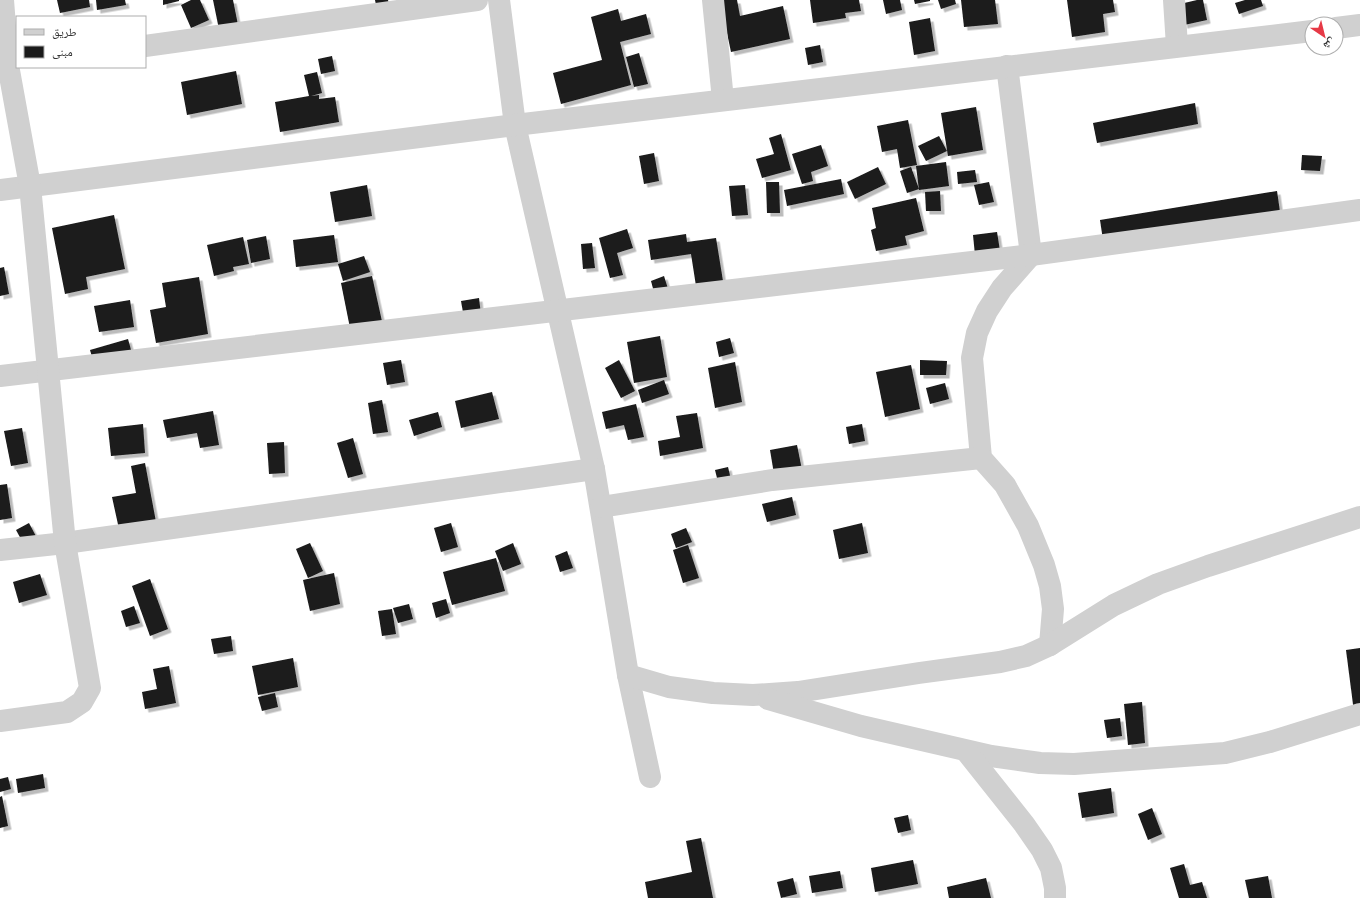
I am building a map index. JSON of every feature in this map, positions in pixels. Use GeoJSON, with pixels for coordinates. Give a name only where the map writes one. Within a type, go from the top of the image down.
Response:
{"type":"FeatureCollection","features":[{"type":"Feature","properties":{"kind":"street"},"geometry":{"type":"LineString","coordinates":[[0,721],[67,712],[82,702],[90,688],[65,543],[30,186],[8,65],[3,0]]}},
{"type":"Feature","properties":{"kind":"street"},"geometry":{"type":"LineString","coordinates":[[146,46],[477,0]]}},
{"type":"Feature","properties":{"kind":"street"},"geometry":{"type":"LineString","coordinates":[[499,0],[515,125],[559,311],[594,469],[628,675],[650,777]]}},
{"type":"Feature","properties":{"kind":"street"},"geometry":{"type":"LineString","coordinates":[[713,0],[723,100]]}},
{"type":"Feature","properties":{"kind":"street"},"geometry":{"type":"LineString","coordinates":[[1174,0],[1177,46]]}},
{"type":"Feature","properties":{"kind":"street"},"geometry":{"type":"LineString","coordinates":[[1344,29],[1359,31]]}},
{"type":"Feature","properties":{"kind":"street"},"geometry":{"type":"LineString","coordinates":[[0,190],[515,125],[1304,32]]}},
{"type":"Feature","properties":{"kind":"street"},"geometry":{"type":"LineString","coordinates":[[1006,66],[1031,255],[1002,288],[987,310],[977,333],[972,358],[981,458],[1005,485],[1028,526],[1044,565],[1050,586],[1053,609],[1050,645]]}},
{"type":"Feature","properties":{"kind":"street"},"geometry":{"type":"LineString","coordinates":[[0,376],[1031,255],[1360,210]]}},
{"type":"Feature","properties":{"kind":"street"},"geometry":{"type":"LineString","coordinates":[[601,507],[772,480],[981,458]]}},
{"type":"Feature","properties":{"kind":"street"},"geometry":{"type":"LineString","coordinates":[[0,550],[65,543],[594,469]]}},
{"type":"Feature","properties":{"kind":"street"},"geometry":{"type":"LineString","coordinates":[[628,675],[669,687],[713,693],[753,694],[798,692],[1000,662],[1026,656],[1050,645],[1114,605],[1158,584],[1208,566],[1360,517]]}},
{"type":"Feature","properties":{"kind":"street"},"geometry":{"type":"LineString","coordinates":[[753,694],[861,726],[966,751],[1040,763],[1074,764],[1225,753],[1270,742],[1360,714]]}},
{"type":"Feature","properties":{"kind":"street"},"geometry":{"type":"LineString","coordinates":[[966,751],[1024,824],[1042,850],[1051,868],[1055,888],[1055,898]]}},
{"type":"Feature","properties":{"kind":"building"},"geometry":{"type":"Polygon","coordinates":[[[57,0],[89,0],[90,7],[60,13],[57,0]]]}},
{"type":"Feature","properties":{"kind":"building"},"geometry":{"type":"Polygon","coordinates":[[[96,0],[125,0],[126,5],[97,10],[96,0]]]}},
{"type":"Feature","properties":{"kind":"building"},"geometry":{"type":"Polygon","coordinates":[[[163,0],[179,0],[179,1],[163,5],[163,0]]]}},
{"type":"Feature","properties":{"kind":"building"},"geometry":{"type":"Polygon","coordinates":[[[191,0],[200,0],[209,20],[191,28],[181,5],[191,0]]]}},
{"type":"Feature","properties":{"kind":"building"},"geometry":{"type":"Polygon","coordinates":[[[213,0],[233,0],[240,35],[221,39],[213,0]]]}},
{"type":"Feature","properties":{"kind":"building"},"geometry":{"type":"Polygon","coordinates":[[[375,0],[388,0],[391,12],[378,14],[375,0]]]}},
{"type":"Feature","properties":{"kind":"building"},"geometry":{"type":"Polygon","coordinates":[[[720,0],[737,0],[740,16],[783,6],[790,39],[731,52],[720,0]]]}},
{"type":"Feature","properties":{"kind":"building"},"geometry":{"type":"Polygon","coordinates":[[[810,0],[859,0],[861,11],[845,13],[846,18],[813,23],[810,0]]]}},
{"type":"Feature","properties":{"kind":"building"},"geometry":{"type":"Polygon","coordinates":[[[883,0],[900,0],[902,10],[886,14],[883,0]]]}},
{"type":"Feature","properties":{"kind":"building"},"geometry":{"type":"Polygon","coordinates":[[[914,0],[930,0],[930,1],[915,4],[914,0]]]}},
{"type":"Feature","properties":{"kind":"building"},"geometry":{"type":"Polygon","coordinates":[[[938,0],[955,0],[956,4],[941,9],[938,0]]]}},
{"type":"Feature","properties":{"kind":"building"},"geometry":{"type":"Polygon","coordinates":[[[961,0],[995,0],[998,24],[964,27],[961,0]]]}},
{"type":"Feature","properties":{"kind":"building"},"geometry":{"type":"Polygon","coordinates":[[[1067,0],[1113,0],[1115,12],[1103,14],[1105,32],[1072,37],[1067,0]]]}},
{"type":"Feature","properties":{"kind":"building"},"geometry":{"type":"Polygon","coordinates":[[[1203,0],[1207,20],[1184,25],[1180,4],[1203,0]]]}},
{"type":"Feature","properties":{"kind":"building"},"geometry":{"type":"Polygon","coordinates":[[[1245,0],[1261,0],[1263,6],[1239,14],[1235,3],[1245,0]]]}},
{"type":"Feature","properties":{"kind":"building"},"geometry":{"type":"Polygon","coordinates":[[[618,9],[621,21],[646,14],[651,34],[620,42],[631,85],[561,104],[553,73],[602,60],[591,17],[618,9]]]}},
{"type":"Feature","properties":{"kind":"building"},"geometry":{"type":"Polygon","coordinates":[[[930,18],[935,51],[914,55],[909,22],[930,18]]]}},
{"type":"Feature","properties":{"kind":"building"},"geometry":{"type":"Polygon","coordinates":[[[820,45],[823,62],[808,65],[805,48],[820,45]]]}},
{"type":"Feature","properties":{"kind":"building"},"geometry":{"type":"Polygon","coordinates":[[[639,53],[648,84],[634,87],[626,57],[639,53]]]}},
{"type":"Feature","properties":{"kind":"building"},"geometry":{"type":"Polygon","coordinates":[[[332,56],[335,71],[321,74],[318,59],[332,56]]]}},
{"type":"Feature","properties":{"kind":"building"},"geometry":{"type":"Polygon","coordinates":[[[236,71],[242,104],[187,115],[181,82],[236,71]]]}},
{"type":"Feature","properties":{"kind":"building"},"geometry":{"type":"Polygon","coordinates":[[[317,72],[322,93],[311,96],[319,95],[319,99],[335,97],[339,122],[280,132],[275,102],[309,96],[304,75],[317,72]]]}},
{"type":"Feature","properties":{"kind":"building"},"geometry":{"type":"Polygon","coordinates":[[[1195,103],[1198,124],[1097,143],[1093,123],[1195,103]]]}},
{"type":"Feature","properties":{"kind":"building"},"geometry":{"type":"Polygon","coordinates":[[[976,107],[983,150],[948,156],[941,113],[976,107]]]}},
{"type":"Feature","properties":{"kind":"building"},"geometry":{"type":"Polygon","coordinates":[[[908,120],[917,165],[900,168],[897,149],[882,152],[877,126],[908,120]]]}},
{"type":"Feature","properties":{"kind":"building"},"geometry":{"type":"Polygon","coordinates":[[[781,134],[791,170],[762,178],[756,159],[774,154],[769,138],[781,134]]]}},
{"type":"Feature","properties":{"kind":"building"},"geometry":{"type":"Polygon","coordinates":[[[939,136],[947,151],[926,161],[918,146],[939,136]]]}},
{"type":"Feature","properties":{"kind":"building"},"geometry":{"type":"Polygon","coordinates":[[[821,145],[828,166],[811,172],[813,181],[802,184],[792,154],[821,145]]]}},
{"type":"Feature","properties":{"kind":"building"},"geometry":{"type":"Polygon","coordinates":[[[654,153],[659,181],[644,184],[639,156],[654,153]]]}},
{"type":"Feature","properties":{"kind":"building"},"geometry":{"type":"Polygon","coordinates":[[[1302,155],[1322,156],[1320,171],[1301,170],[1302,155]]]}},
{"type":"Feature","properties":{"kind":"building"},"geometry":{"type":"Polygon","coordinates":[[[946,162],[949,186],[919,190],[916,166],[946,162]]]}},
{"type":"Feature","properties":{"kind":"building"},"geometry":{"type":"Polygon","coordinates":[[[878,167],[886,184],[855,199],[847,182],[878,167]]]}},
{"type":"Feature","properties":{"kind":"building"},"geometry":{"type":"Polygon","coordinates":[[[911,167],[919,189],[907,193],[900,171],[911,167]]]}},
{"type":"Feature","properties":{"kind":"building"},"geometry":{"type":"Polygon","coordinates":[[[975,170],[977,182],[958,184],[957,172],[975,170]]]}},
{"type":"Feature","properties":{"kind":"building"},"geometry":{"type":"Polygon","coordinates":[[[841,179],[844,194],[787,206],[784,190],[841,179]]]}},
{"type":"Feature","properties":{"kind":"building"},"geometry":{"type":"Polygon","coordinates":[[[766,182],[779,182],[780,213],[767,213],[766,182]]]}},
{"type":"Feature","properties":{"kind":"building"},"geometry":{"type":"Polygon","coordinates":[[[989,182],[994,202],[979,205],[974,185],[989,182]]]}},
{"type":"Feature","properties":{"kind":"building"},"geometry":{"type":"Polygon","coordinates":[[[367,185],[372,216],[335,222],[330,192],[367,185]]]}},
{"type":"Feature","properties":{"kind":"building"},"geometry":{"type":"Polygon","coordinates":[[[745,185],[748,215],[732,216],[729,186],[745,185]]]}},
{"type":"Feature","properties":{"kind":"building"},"geometry":{"type":"Polygon","coordinates":[[[940,191],[941,211],[926,211],[925,192],[940,191]]]}},
{"type":"Feature","properties":{"kind":"building"},"geometry":{"type":"Polygon","coordinates":[[[1277,191],[1280,212],[1103,240],[1100,220],[1277,191]]]}},
{"type":"Feature","properties":{"kind":"building"},"geometry":{"type":"Polygon","coordinates":[[[916,198],[924,231],[905,236],[907,245],[876,251],[871,230],[876,228],[872,208],[916,198]]]}},
{"type":"Feature","properties":{"kind":"building"},"geometry":{"type":"Polygon","coordinates":[[[114,215],[125,269],[86,277],[88,289],[65,294],[52,228],[114,215]]]}},
{"type":"Feature","properties":{"kind":"building"},"geometry":{"type":"Polygon","coordinates":[[[627,229],[633,248],[617,253],[623,275],[610,278],[599,238],[627,229]]]}},
{"type":"Feature","properties":{"kind":"building"},"geometry":{"type":"Polygon","coordinates":[[[997,232],[1000,251],[975,255],[973,235],[997,232]]]}},
{"type":"Feature","properties":{"kind":"building"},"geometry":{"type":"Polygon","coordinates":[[[686,234],[687,242],[716,238],[723,281],[696,286],[691,254],[651,260],[648,240],[686,234]]]}},
{"type":"Feature","properties":{"kind":"building"},"geometry":{"type":"Polygon","coordinates":[[[334,235],[338,262],[296,267],[293,240],[334,235]]]}},
{"type":"Feature","properties":{"kind":"building"},"geometry":{"type":"Polygon","coordinates":[[[266,236],[270,259],[251,263],[247,240],[266,236]]]}},
{"type":"Feature","properties":{"kind":"building"},"geometry":{"type":"Polygon","coordinates":[[[243,237],[249,264],[233,267],[234,271],[214,276],[207,245],[243,237]]]}},
{"type":"Feature","properties":{"kind":"building"},"geometry":{"type":"Polygon","coordinates":[[[592,243],[595,268],[583,269],[581,244],[592,243]]]}},
{"type":"Feature","properties":{"kind":"building"},"geometry":{"type":"Polygon","coordinates":[[[364,256],[370,272],[343,281],[338,264],[364,256]]]}},
{"type":"Feature","properties":{"kind":"building"},"geometry":{"type":"Polygon","coordinates":[[[4,267],[9,294],[0,296],[0,268],[4,267]]]}},
{"type":"Feature","properties":{"kind":"building"},"geometry":{"type":"Polygon","coordinates":[[[372,276],[383,326],[351,333],[341,283],[372,276]]]}},
{"type":"Feature","properties":{"kind":"building"},"geometry":{"type":"Polygon","coordinates":[[[664,276],[669,292],[655,296],[651,281],[664,276]]]}},
{"type":"Feature","properties":{"kind":"building"},"geometry":{"type":"Polygon","coordinates":[[[199,277],[208,334],[156,343],[150,310],[166,307],[162,283],[199,277]]]}},
{"type":"Feature","properties":{"kind":"building"},"geometry":{"type":"Polygon","coordinates":[[[479,298],[481,315],[464,318],[461,301],[479,298]]]}},
{"type":"Feature","properties":{"kind":"building"},"geometry":{"type":"Polygon","coordinates":[[[130,300],[134,327],[99,332],[94,306],[130,300]]]}},
{"type":"Feature","properties":{"kind":"building"},"geometry":{"type":"Polygon","coordinates":[[[660,336],[667,377],[634,383],[627,342],[660,336]]]}},
{"type":"Feature","properties":{"kind":"building"},"geometry":{"type":"Polygon","coordinates":[[[730,338],[734,353],[719,357],[716,342],[730,338]]]}},
{"type":"Feature","properties":{"kind":"building"},"geometry":{"type":"Polygon","coordinates":[[[128,339],[133,357],[95,367],[90,350],[128,339]]]}},
{"type":"Feature","properties":{"kind":"building"},"geometry":{"type":"Polygon","coordinates":[[[401,360],[405,382],[387,385],[383,363],[401,360]]]}},
{"type":"Feature","properties":{"kind":"building"},"geometry":{"type":"Polygon","coordinates":[[[619,360],[635,391],[621,398],[605,368],[619,360]]]}},
{"type":"Feature","properties":{"kind":"building"},"geometry":{"type":"Polygon","coordinates":[[[920,360],[947,361],[946,375],[920,375],[920,360]]]}},
{"type":"Feature","properties":{"kind":"building"},"geometry":{"type":"Polygon","coordinates":[[[735,362],[742,402],[715,408],[708,368],[735,362]]]}},
{"type":"Feature","properties":{"kind":"building"},"geometry":{"type":"Polygon","coordinates":[[[911,365],[920,409],[885,417],[876,372],[911,365]]]}},
{"type":"Feature","properties":{"kind":"building"},"geometry":{"type":"Polygon","coordinates":[[[664,380],[669,394],[642,403],[638,390],[664,380]]]}},
{"type":"Feature","properties":{"kind":"building"},"geometry":{"type":"Polygon","coordinates":[[[945,383],[949,399],[930,404],[926,388],[945,383]]]}},
{"type":"Feature","properties":{"kind":"building"},"geometry":{"type":"Polygon","coordinates":[[[492,392],[499,419],[461,428],[455,401],[492,392]]]}},
{"type":"Feature","properties":{"kind":"building"},"geometry":{"type":"Polygon","coordinates":[[[382,400],[388,432],[373,434],[368,403],[382,400]]]}},
{"type":"Feature","properties":{"kind":"building"},"geometry":{"type":"Polygon","coordinates":[[[636,404],[644,437],[628,440],[624,425],[606,429],[602,412],[636,404]]]}},
{"type":"Feature","properties":{"kind":"building"},"geometry":{"type":"Polygon","coordinates":[[[213,411],[219,445],[200,448],[197,433],[167,438],[163,420],[213,411]]]}},
{"type":"Feature","properties":{"kind":"building"},"geometry":{"type":"Polygon","coordinates":[[[438,412],[442,427],[414,436],[409,420],[438,412]]]}},
{"type":"Feature","properties":{"kind":"building"},"geometry":{"type":"Polygon","coordinates":[[[697,413],[703,448],[660,456],[658,441],[680,437],[676,416],[697,413]]]}},
{"type":"Feature","properties":{"kind":"building"},"geometry":{"type":"Polygon","coordinates":[[[143,424],[145,453],[111,456],[108,428],[143,424]]]}},
{"type":"Feature","properties":{"kind":"building"},"geometry":{"type":"Polygon","coordinates":[[[862,424],[865,441],[849,444],[846,427],[862,424]]]}},
{"type":"Feature","properties":{"kind":"building"},"geometry":{"type":"Polygon","coordinates":[[[22,428],[28,463],[11,466],[4,431],[22,428]]]}},
{"type":"Feature","properties":{"kind":"building"},"geometry":{"type":"Polygon","coordinates":[[[353,438],[363,474],[348,478],[337,443],[353,438]]]}},
{"type":"Feature","properties":{"kind":"building"},"geometry":{"type":"Polygon","coordinates":[[[284,442],[285,473],[269,474],[267,443],[284,442]]]}},
{"type":"Feature","properties":{"kind":"building"},"geometry":{"type":"Polygon","coordinates":[[[797,445],[803,475],[775,480],[770,450],[797,445]]]}},
{"type":"Feature","properties":{"kind":"building"},"geometry":{"type":"Polygon","coordinates":[[[145,463],[156,522],[119,529],[112,497],[136,493],[131,466],[145,463]]]}},
{"type":"Feature","properties":{"kind":"building"},"geometry":{"type":"Polygon","coordinates":[[[728,467],[732,484],[719,486],[715,470],[728,467]]]}},
{"type":"Feature","properties":{"kind":"building"},"geometry":{"type":"Polygon","coordinates":[[[7,484],[12,518],[0,520],[0,485],[7,484]]]}},
{"type":"Feature","properties":{"kind":"building"},"geometry":{"type":"Polygon","coordinates":[[[792,497],[796,515],[767,522],[762,504],[792,497]]]}},
{"type":"Feature","properties":{"kind":"building"},"geometry":{"type":"Polygon","coordinates":[[[29,523],[40,544],[27,550],[16,530],[29,523]]]}},
{"type":"Feature","properties":{"kind":"building"},"geometry":{"type":"Polygon","coordinates":[[[451,523],[458,547],[441,552],[434,528],[451,523]]]}},
{"type":"Feature","properties":{"kind":"building"},"geometry":{"type":"Polygon","coordinates":[[[862,523],[868,553],[839,559],[833,530],[862,523]]]}},
{"type":"Feature","properties":{"kind":"building"},"geometry":{"type":"Polygon","coordinates":[[[686,528],[692,542],[676,548],[671,534],[686,528]]]}},
{"type":"Feature","properties":{"kind":"building"},"geometry":{"type":"Polygon","coordinates":[[[310,543],[323,571],[308,578],[296,549],[310,543]]]}},
{"type":"Feature","properties":{"kind":"building"},"geometry":{"type":"Polygon","coordinates":[[[513,543],[521,564],[503,571],[495,551],[513,543]]]}},
{"type":"Feature","properties":{"kind":"building"},"geometry":{"type":"Polygon","coordinates":[[[688,545],[699,578],[683,583],[673,550],[688,545]]]}},
{"type":"Feature","properties":{"kind":"building"},"geometry":{"type":"Polygon","coordinates":[[[567,551],[573,568],[560,572],[555,556],[567,551]]]}},
{"type":"Feature","properties":{"kind":"building"},"geometry":{"type":"Polygon","coordinates":[[[496,558],[505,591],[452,605],[443,572],[496,558]]]}},
{"type":"Feature","properties":{"kind":"building"},"geometry":{"type":"Polygon","coordinates":[[[334,573],[340,604],[310,611],[303,580],[334,573]]]}},
{"type":"Feature","properties":{"kind":"building"},"geometry":{"type":"Polygon","coordinates":[[[40,574],[47,595],[19,603],[13,582],[40,574]]]}},
{"type":"Feature","properties":{"kind":"building"},"geometry":{"type":"Polygon","coordinates":[[[150,579],[168,629],[150,636],[132,586],[150,579]]]}},
{"type":"Feature","properties":{"kind":"building"},"geometry":{"type":"Polygon","coordinates":[[[446,599],[450,613],[436,618],[432,603],[446,599]]]}},
{"type":"Feature","properties":{"kind":"building"},"geometry":{"type":"Polygon","coordinates":[[[409,604],[413,619],[398,623],[393,608],[409,604]]]}},
{"type":"Feature","properties":{"kind":"building"},"geometry":{"type":"Polygon","coordinates":[[[134,606],[140,623],[126,627],[121,611],[134,606]]]}},
{"type":"Feature","properties":{"kind":"building"},"geometry":{"type":"Polygon","coordinates":[[[392,609],[396,634],[382,636],[378,611],[392,609]]]}},
{"type":"Feature","properties":{"kind":"building"},"geometry":{"type":"Polygon","coordinates":[[[231,636],[233,651],[214,654],[211,639],[231,636]]]}},
{"type":"Feature","properties":{"kind":"building"},"geometry":{"type":"Polygon","coordinates":[[[1360,648],[1360,712],[1354,712],[1346,650],[1360,648]]]}},
{"type":"Feature","properties":{"kind":"building"},"geometry":{"type":"Polygon","coordinates":[[[293,658],[298,687],[258,695],[252,666],[293,658]]]}},
{"type":"Feature","properties":{"kind":"building"},"geometry":{"type":"Polygon","coordinates":[[[169,666],[176,703],[145,709],[142,692],[157,689],[153,669],[169,666]]]}},
{"type":"Feature","properties":{"kind":"building"},"geometry":{"type":"Polygon","coordinates":[[[275,693],[278,707],[262,711],[258,697],[275,693]]]}},
{"type":"Feature","properties":{"kind":"building"},"geometry":{"type":"Polygon","coordinates":[[[1142,702],[1145,743],[1128,745],[1124,704],[1142,702]]]}},
{"type":"Feature","properties":{"kind":"building"},"geometry":{"type":"Polygon","coordinates":[[[1120,718],[1122,736],[1107,738],[1104,720],[1120,718]]]}},
{"type":"Feature","properties":{"kind":"building"},"geometry":{"type":"Polygon","coordinates":[[[43,774],[45,788],[18,793],[16,779],[43,774]]]}},
{"type":"Feature","properties":{"kind":"building"},"geometry":{"type":"Polygon","coordinates":[[[8,777],[11,789],[0,792],[0,779],[8,777]]]}},
{"type":"Feature","properties":{"kind":"building"},"geometry":{"type":"Polygon","coordinates":[[[1111,788],[1114,813],[1082,818],[1078,793],[1111,788]]]}},
{"type":"Feature","properties":{"kind":"building"},"geometry":{"type":"Polygon","coordinates":[[[2,796],[8,826],[0,828],[0,797],[2,796]]]}},
{"type":"Feature","properties":{"kind":"building"},"geometry":{"type":"Polygon","coordinates":[[[1152,808],[1162,834],[1148,840],[1138,814],[1152,808]]]}},
{"type":"Feature","properties":{"kind":"building"},"geometry":{"type":"Polygon","coordinates":[[[908,815],[911,830],[898,833],[894,818],[908,815]]]}},
{"type":"Feature","properties":{"kind":"building"},"geometry":{"type":"Polygon","coordinates":[[[701,838],[713,898],[648,898],[645,882],[692,872],[686,841],[701,838]]]}},
{"type":"Feature","properties":{"kind":"building"},"geometry":{"type":"Polygon","coordinates":[[[913,860],[918,884],[875,892],[871,868],[913,860]]]}},
{"type":"Feature","properties":{"kind":"building"},"geometry":{"type":"Polygon","coordinates":[[[1184,864],[1190,885],[1202,882],[1207,898],[1179,898],[1170,868],[1184,864]]]}},
{"type":"Feature","properties":{"kind":"building"},"geometry":{"type":"Polygon","coordinates":[[[840,871],[843,888],[812,893],[809,876],[840,871]]]}},
{"type":"Feature","properties":{"kind":"building"},"geometry":{"type":"Polygon","coordinates":[[[1268,876],[1272,898],[1249,898],[1245,880],[1268,876]]]}},
{"type":"Feature","properties":{"kind":"building"},"geometry":{"type":"Polygon","coordinates":[[[793,878],[797,894],[781,898],[777,882],[793,878]]]}},
{"type":"Feature","properties":{"kind":"building"},"geometry":{"type":"Polygon","coordinates":[[[986,878],[991,898],[949,898],[947,887],[986,878]]]}}]}
